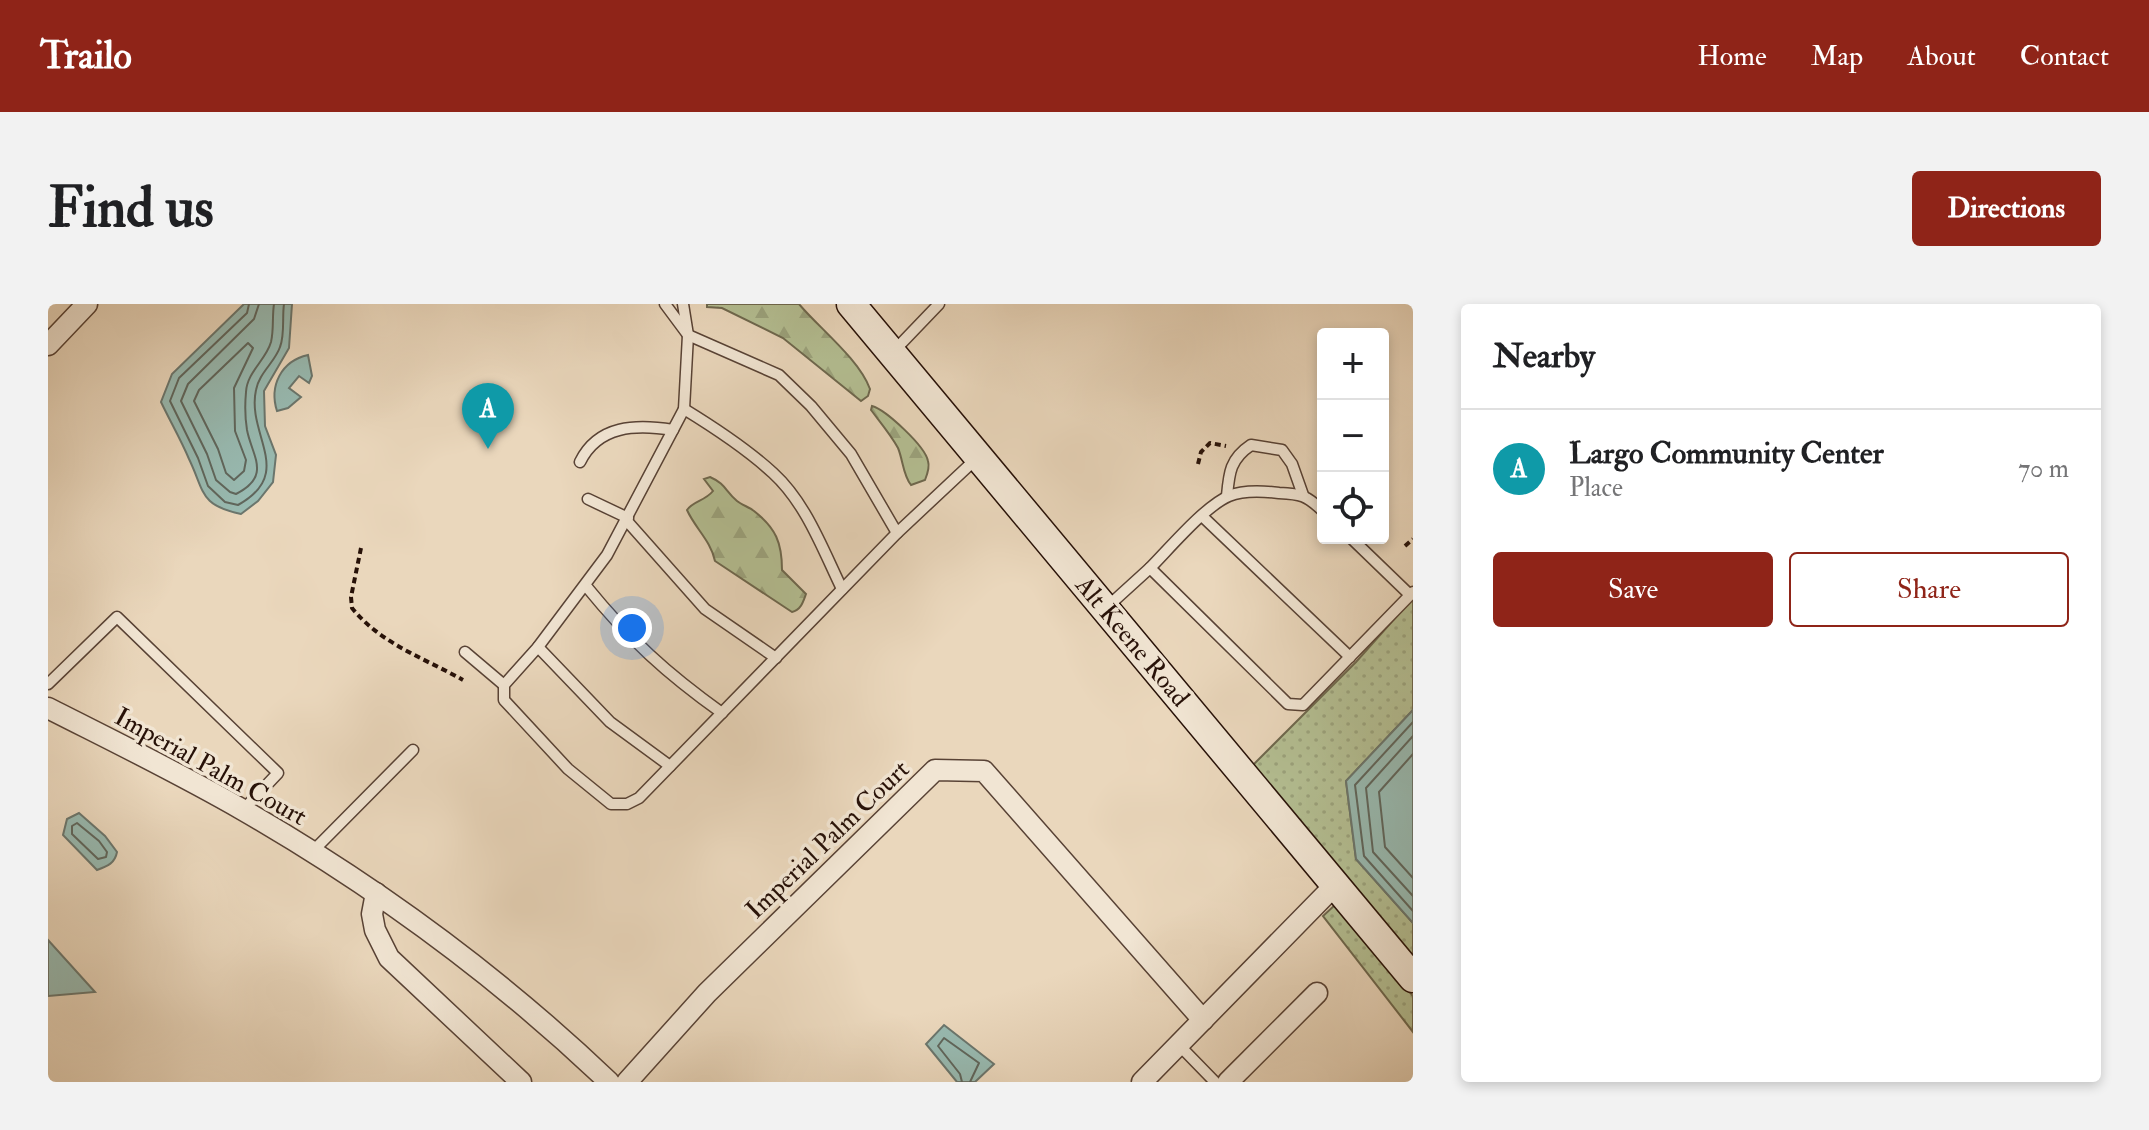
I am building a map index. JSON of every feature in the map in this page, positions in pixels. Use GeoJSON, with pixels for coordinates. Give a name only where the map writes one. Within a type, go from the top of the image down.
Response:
{"type":"FeatureCollection","features":[{"type":"Feature","properties":{"kind":"street"},"geometry":{"type":"LineString","coordinates":[[48,345],[87,304]]}},
{"type":"Feature","properties":{"kind":"street","name":"Alt Keene Road"},"geometry":{"type":"LineString","coordinates":[[851,304],[1413,978]]}},
{"type":"Feature","properties":{"kind":"street","name":"Imperial Palm Court"},"geometry":{"type":"LineString","coordinates":[[48,708],[243,810],[313,851],[376,893],[507,991],[609,1082]]}},
{"type":"Feature","properties":{"kind":"street","name":"Imperial Palm Court"},"geometry":{"type":"LineString","coordinates":[[627,1082],[707,993],[935,770],[984,771],[1203,1020]]}},
{"type":"Feature","properties":{"kind":"street"},"geometry":{"type":"LineString","coordinates":[[1142,1082],[1335,885]]}},
{"type":"Feature","properties":{"kind":"street"},"geometry":{"type":"LineString","coordinates":[[376,893],[372,914],[375,930],[389,958],[521,1082]]}},
{"type":"Feature","properties":{"kind":"street"},"geometry":{"type":"LineString","coordinates":[[1228,1082],[1317,993]]}},
{"type":"Feature","properties":{"kind":"lane"},"geometry":{"type":"LineString","coordinates":[[665,304],[688,335],[779,375],[811,406],[851,454],[897,533]]}},
{"type":"Feature","properties":{"kind":"lane"},"geometry":{"type":"LineString","coordinates":[[683,304],[688,335],[684,409],[628,520],[586,586],[504,685],[504,700],[568,769],[611,804],[627,804],[639,798],[897,533],[978,457]]}},
{"type":"Feature","properties":{"kind":"lane"},"geometry":{"type":"LineString","coordinates":[[892,353],[939,304]]}},
{"type":"Feature","properties":{"kind":"lane"},"geometry":{"type":"LineString","coordinates":[[684,409],[725,435],[775,475],[803,512],[842,589]]}},
{"type":"Feature","properties":{"kind":"lane"},"geometry":{"type":"LineString","coordinates":[[580,462],[586,449],[602,435],[646,426],[673,430]]}},
{"type":"Feature","properties":{"kind":"lane"},"geometry":{"type":"LineString","coordinates":[[1227,496],[1230,468],[1238,454],[1251,445],[1282,450],[1292,464],[1303,495],[1317,506]]}},
{"type":"Feature","properties":{"kind":"lane"},"geometry":{"type":"LineString","coordinates":[[1106,608],[1227,496],[1268,492],[1303,495]]}},
{"type":"Feature","properties":{"kind":"lane"},"geometry":{"type":"LineString","coordinates":[[588,499],[628,520],[703,607],[776,658]]}},
{"type":"Feature","properties":{"kind":"lane"},"geometry":{"type":"LineString","coordinates":[[1202,516],[1350,657]]}},
{"type":"Feature","properties":{"kind":"lane"},"geometry":{"type":"LineString","coordinates":[[1150,568],[1288,704],[1303,705],[1412,594],[1358,544]]}},
{"type":"Feature","properties":{"kind":"lane"},"geometry":{"type":"LineString","coordinates":[[586,586],[622,631],[652,659],[722,713]]}},
{"type":"Feature","properties":{"kind":"lane"},"geometry":{"type":"LineString","coordinates":[[48,684],[117,617],[278,773],[243,810]]}},
{"type":"Feature","properties":{"kind":"lane"},"geometry":{"type":"LineString","coordinates":[[538,647],[610,722],[670,766]]}},
{"type":"Feature","properties":{"kind":"lane"},"geometry":{"type":"LineString","coordinates":[[465,652],[504,685]]}},
{"type":"Feature","properties":{"kind":"lane"},"geometry":{"type":"LineString","coordinates":[[313,851],[413,750]]}},
{"type":"Feature","properties":{"kind":"lane"},"geometry":{"type":"LineString","coordinates":[[1179,1045],[1215,1082]]}},
{"type":"Feature","properties":{"kind":"path"},"geometry":{"type":"LineString","coordinates":[[1198,464],[1201,452],[1210,443],[1226,446]]}},
{"type":"Feature","properties":{"kind":"path"},"geometry":{"type":"LineString","coordinates":[[1405,546],[1413,539]]}},
{"type":"Feature","properties":{"kind":"path"},"geometry":{"type":"LineString","coordinates":[[361,548],[351,597],[352,608],[374,629],[409,654],[463,680]]}},
{"type":"Feature","properties":{"kind":"green space"},"geometry":{"type":"Polygon","coordinates":[[[707,304],[799,304],[857,366],[870,389],[868,396],[861,401],[783,338],[722,308],[707,307],[707,304]]]}},
{"type":"Feature","properties":{"kind":"green space"},"geometry":{"type":"Polygon","coordinates":[[[872,406],[895,421],[920,447],[929,463],[925,480],[911,485],[898,448],[871,410],[872,406]]]}},
{"type":"Feature","properties":{"kind":"green space"},"geometry":{"type":"Polygon","coordinates":[[[710,477],[737,501],[762,517],[773,530],[781,552],[782,570],[806,594],[798,609],[792,612],[715,561],[687,510],[713,491],[704,479],[710,477]]]}},
{"type":"Feature","properties":{"kind":"green space"},"geometry":{"type":"Polygon","coordinates":[[[1413,598],[1413,710],[1346,781],[1356,859],[1413,923],[1413,960],[1252,766],[1356,662],[1413,598]]]}},
{"type":"Feature","properties":{"kind":"green space"},"geometry":{"type":"Polygon","coordinates":[[[1336,904],[1413,996],[1413,1032],[1323,916],[1336,904]]]}},
{"type":"Feature","properties":{"kind":"water"},"geometry":{"type":"Polygon","coordinates":[[[244,304],[292,304],[289,348],[264,391],[265,426],[276,455],[273,482],[258,501],[241,514],[217,506],[205,496],[161,402],[172,374],[244,304]]]}},
{"type":"Feature","properties":{"kind":"water"},"geometry":{"type":"Polygon","coordinates":[[[308,355],[312,376],[309,383],[299,376],[289,388],[301,397],[288,408],[277,411],[275,393],[279,376],[291,363],[308,355]]]}},
{"type":"Feature","properties":{"kind":"water"},"geometry":{"type":"Polygon","coordinates":[[[1413,710],[1413,923],[1356,859],[1346,781],[1413,710]]]}},
{"type":"Feature","properties":{"kind":"water"},"geometry":{"type":"Polygon","coordinates":[[[79,813],[105,836],[117,852],[110,864],[97,870],[63,835],[67,819],[79,813]]]}},
{"type":"Feature","properties":{"kind":"water"},"geometry":{"type":"Polygon","coordinates":[[[48,940],[95,992],[48,996],[48,940]]]}},
{"type":"Feature","properties":{"kind":"water"},"geometry":{"type":"Polygon","coordinates":[[[944,1025],[994,1064],[975,1082],[957,1082],[926,1044],[944,1025]]]}},
{"type":"Feature","properties":{"kind":"place","name":"Largo Community Center"},"geometry":{"type":"Point","coordinates":[488,449]}}]}
